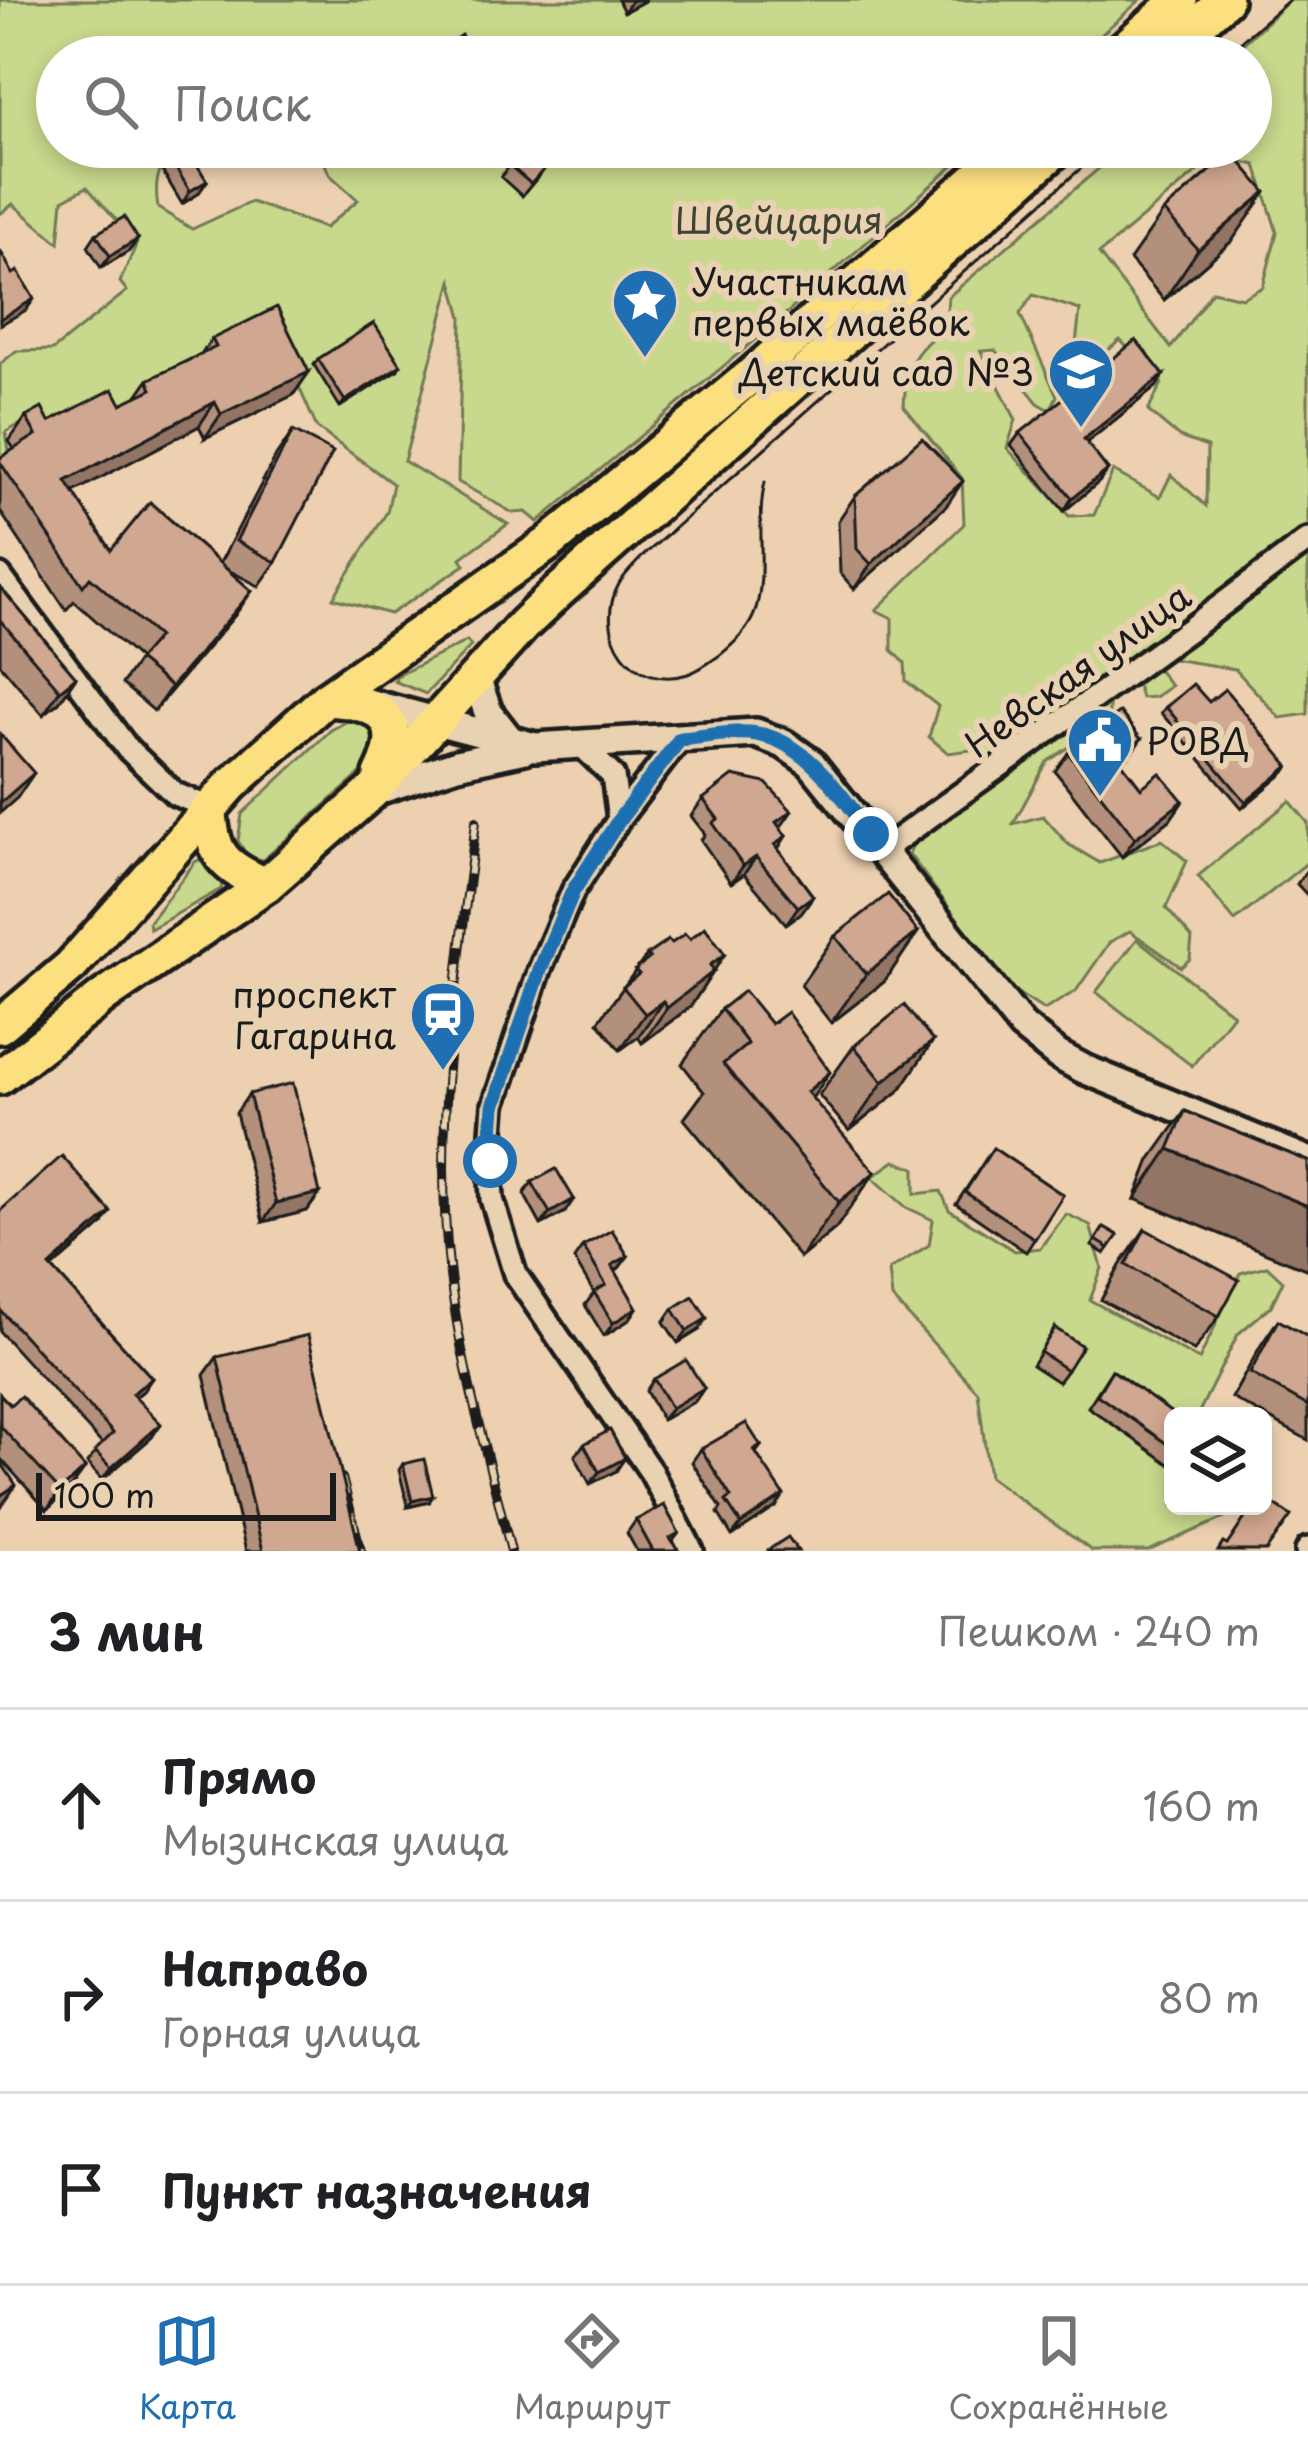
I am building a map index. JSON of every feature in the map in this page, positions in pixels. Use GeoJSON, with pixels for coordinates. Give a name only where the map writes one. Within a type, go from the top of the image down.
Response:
{"type":"FeatureCollection","features":[{"type":"Feature","properties":{"kind":"main road"},"geometry":{"type":"LineString","coordinates":[[1138,36],[1180,0]]}},
{"type":"Feature","properties":{"kind":"main road"},"geometry":{"type":"LineString","coordinates":[[1185,36],[1225,0]]}},
{"type":"Feature","properties":{"kind":"main road"},"geometry":{"type":"LineString","coordinates":[[0,1026],[95,941],[210,808],[548,544],[748,378],[988,168]]}},
{"type":"Feature","properties":{"kind":"main road"},"geometry":{"type":"LineString","coordinates":[[0,1077],[104,996],[266,885],[372,792],[560,591],[1035,168]]}},
{"type":"Feature","properties":{"kind":"main road"},"geometry":{"type":"LineString","coordinates":[[476,678],[488,712],[524,746]]}},
{"type":"Feature","properties":{"kind":"main road"},"geometry":{"type":"LineString","coordinates":[[343,700],[524,746]]}},
{"type":"Feature","properties":{"kind":"main road"},"geometry":{"type":"LineString","coordinates":[[343,700],[386,718],[394,733],[389,758],[372,792]]}},
{"type":"Feature","properties":{"kind":"main road"},"geometry":{"type":"LineString","coordinates":[[372,792],[524,746],[756,733],[784,744],[812,763],[1022,1026],[1058,1055],[1308,1161]]}},
{"type":"Feature","properties":{"kind":"main road"},"geometry":{"type":"LineString","coordinates":[[210,808],[218,854],[237,873],[266,885]]}},
{"type":"Feature","properties":{"kind":"street","name":"Невская улица"},"geometry":{"type":"LineString","coordinates":[[883,850],[1308,539]]}},
{"type":"Feature","properties":{"kind":"street"},"geometry":{"type":"LineString","coordinates":[[0,576],[127,748],[175,794],[210,808]]}},
{"type":"Feature","properties":{"kind":"street"},"geometry":{"type":"LineString","coordinates":[[680,739],[573,891],[540,970],[494,1106],[490,1161],[492,1199],[515,1274],[651,1472],[692,1551]]}},
{"type":"Feature","properties":{"kind":"street"},"geometry":{"type":"LineString","coordinates":[[582,746],[613,776],[619,820]]}},
{"type":"Feature","properties":{"kind":"green space","name":"Швейцария"},"geometry":{"type":"Polygon","coordinates":[[[0,0],[1140,0],[1100,36],[36,36],[36,168],[162,168],[158,208],[192,229],[251,202],[325,228],[358,200],[327,168],[950,168],[538,522],[458,482],[462,317],[452,281],[404,461],[508,524],[461,558],[465,565],[390,614],[333,598],[387,512],[393,484],[317,428],[281,346],[194,370],[120,407],[43,434],[23,423],[6,432],[10,457],[0,464],[0,364],[16,351],[53,350],[127,291],[120,282],[137,243],[87,187],[63,200],[59,243],[13,204],[0,214],[0,0]]]}},
{"type":"Feature","properties":{"kind":"green space"},"geometry":{"type":"Polygon","coordinates":[[[1290,0],[1308,0],[1308,714],[1280,718],[1235,669],[1166,658],[1155,666],[1171,686],[1155,697],[1141,698],[1136,682],[1109,683],[1109,720],[1047,762],[1013,824],[1043,816],[1068,844],[1100,863],[1162,840],[1187,861],[1166,908],[1192,938],[1190,959],[1181,967],[1130,931],[1110,942],[1076,991],[1044,1010],[1008,987],[909,854],[914,841],[998,779],[978,749],[948,753],[929,737],[938,706],[906,681],[905,663],[892,650],[892,618],[876,610],[964,524],[962,478],[904,406],[909,369],[946,326],[948,297],[1099,168],[1202,168],[1099,254],[1171,348],[1212,291],[1242,298],[1263,287],[1277,232],[1257,168],[1272,168],[1272,36],[1251,36],[1290,0]],[[1033,295],[1020,314],[1057,396],[1050,410],[1038,403],[995,350],[981,351],[1016,420],[1007,448],[1069,516],[1094,515],[1113,471],[1160,497],[1171,475],[1206,506],[1207,447],[1179,437],[1148,411],[1162,383],[1120,340],[1090,366],[1078,366],[1080,310],[1033,295]]]}},
{"type":"Feature","properties":{"kind":"green space"},"geometry":{"type":"Polygon","coordinates":[[[467,641],[471,646],[426,694],[394,681],[397,676],[467,641]]]}},
{"type":"Feature","properties":{"kind":"green space"},"geometry":{"type":"Polygon","coordinates":[[[353,718],[371,724],[378,740],[368,767],[263,860],[249,858],[238,841],[242,814],[331,730],[353,718]]]}},
{"type":"Feature","properties":{"kind":"green space"},"geometry":{"type":"Polygon","coordinates":[[[1290,801],[1308,823],[1308,862],[1235,921],[1198,876],[1290,801]]]}},
{"type":"Feature","properties":{"kind":"green space"},"geometry":{"type":"Polygon","coordinates":[[[201,859],[221,889],[150,929],[149,922],[201,859]]]}},
{"type":"Feature","properties":{"kind":"green space"},"geometry":{"type":"Polygon","coordinates":[[[1137,939],[1233,1014],[1192,1066],[1096,992],[1137,939]]]}},
{"type":"Feature","properties":{"kind":"green space"},"geometry":{"type":"Polygon","coordinates":[[[895,1161],[915,1168],[915,1194],[941,1191],[949,1210],[1015,1251],[1040,1248],[1066,1214],[1090,1225],[1102,1268],[1090,1300],[1199,1360],[1240,1273],[1267,1266],[1283,1281],[1271,1306],[1238,1334],[1202,1407],[1164,1407],[1164,1515],[1231,1515],[1148,1551],[1092,1551],[989,1477],[978,1392],[892,1298],[889,1270],[929,1245],[933,1220],[906,1207],[872,1177],[895,1161]]]}},
{"type":"Feature","properties":{"kind":"building"},"geometry":{"type":"Polygon","coordinates":[[[176,168],[199,168],[207,181],[190,191],[176,168]]]}},
{"type":"Feature","properties":{"kind":"building"},"geometry":{"type":"Polygon","coordinates":[[[512,168],[545,168],[531,184],[512,168]]]}},
{"type":"Feature","properties":{"kind":"building"},"geometry":{"type":"Polygon","coordinates":[[[1214,168],[1246,168],[1266,192],[1198,250],[1164,211],[1214,168]]]}},
{"type":"Feature","properties":{"kind":"building"},"geometry":{"type":"Polygon","coordinates":[[[124,217],[138,239],[110,256],[96,234],[124,217]]]}},
{"type":"Feature","properties":{"kind":"building"},"geometry":{"type":"Polygon","coordinates":[[[0,250],[34,299],[0,319],[0,250]]]}},
{"type":"Feature","properties":{"kind":"building"},"geometry":{"type":"Polygon","coordinates":[[[277,307],[309,372],[221,414],[215,402],[66,481],[111,550],[150,502],[252,591],[171,687],[138,660],[158,637],[90,577],[83,586],[0,458],[36,435],[26,417],[42,408],[49,422],[113,389],[121,404],[152,389],[148,380],[216,347],[212,339],[277,307]]]}},
{"type":"Feature","properties":{"kind":"building"},"geometry":{"type":"Polygon","coordinates":[[[374,323],[401,365],[345,401],[318,359],[374,323]]]}},
{"type":"Feature","properties":{"kind":"building"},"geometry":{"type":"Polygon","coordinates":[[[1136,340],[1164,375],[1084,439],[1108,470],[1072,498],[1020,433],[1136,340]]]}},
{"type":"Feature","properties":{"kind":"building"},"geometry":{"type":"Polygon","coordinates":[[[293,431],[333,452],[276,562],[236,541],[293,431]]]}},
{"type":"Feature","properties":{"kind":"building"},"geometry":{"type":"Polygon","coordinates":[[[922,438],[963,481],[871,564],[857,549],[855,496],[922,438]]]}},
{"type":"Feature","properties":{"kind":"building"},"geometry":{"type":"Polygon","coordinates":[[[0,587],[76,677],[60,690],[0,620],[0,587]]]}},
{"type":"Feature","properties":{"kind":"building"},"geometry":{"type":"Polygon","coordinates":[[[1193,684],[1209,702],[1225,689],[1289,766],[1246,802],[1166,707],[1193,684]]]}},
{"type":"Feature","properties":{"kind":"building"},"geometry":{"type":"Polygon","coordinates":[[[1120,712],[1141,739],[1117,757],[1141,788],[1160,773],[1183,801],[1135,838],[1068,753],[1120,712]]]}},
{"type":"Feature","properties":{"kind":"building"},"geometry":{"type":"Polygon","coordinates":[[[0,734],[34,773],[0,803],[0,734]]]}},
{"type":"Feature","properties":{"kind":"building"},"geometry":{"type":"Polygon","coordinates":[[[733,776],[766,783],[792,811],[776,822],[786,836],[775,845],[813,896],[798,907],[756,857],[743,866],[713,823],[718,819],[703,799],[733,776]]]}},
{"type":"Feature","properties":{"kind":"building"},"geometry":{"type":"Polygon","coordinates":[[[888,894],[918,932],[866,974],[835,936],[888,894]]]}},
{"type":"Feature","properties":{"kind":"building"},"geometry":{"type":"Polygon","coordinates":[[[705,927],[725,954],[710,965],[714,971],[667,1008],[663,1001],[645,1014],[623,987],[639,974],[635,970],[650,958],[647,955],[668,940],[672,943],[685,934],[690,939],[705,927]]]}},
{"type":"Feature","properties":{"kind":"building"},"geometry":{"type":"Polygon","coordinates":[[[744,991],[771,1024],[787,1012],[830,1072],[807,1092],[875,1172],[839,1202],[723,1064],[748,1044],[721,1009],[744,991]]]}},
{"type":"Feature","properties":{"kind":"building"},"geometry":{"type":"Polygon","coordinates":[[[904,1005],[933,1041],[883,1082],[854,1046],[904,1005]]]}},
{"type":"Feature","properties":{"kind":"building"},"geometry":{"type":"Polygon","coordinates":[[[293,1083],[320,1193],[276,1203],[249,1094],[293,1083]]]}},
{"type":"Feature","properties":{"kind":"building"},"geometry":{"type":"Polygon","coordinates":[[[1185,1111],[1308,1161],[1308,1206],[1169,1149],[1185,1111]]]}},
{"type":"Feature","properties":{"kind":"building"},"geometry":{"type":"Polygon","coordinates":[[[993,1148],[1063,1195],[1035,1239],[965,1192],[993,1148]]]}},
{"type":"Feature","properties":{"kind":"building"},"geometry":{"type":"Polygon","coordinates":[[[62,1156],[111,1212],[50,1266],[152,1378],[132,1394],[161,1424],[111,1468],[95,1451],[113,1433],[0,1312],[0,1211],[62,1156]]]}},
{"type":"Feature","properties":{"kind":"building"},"geometry":{"type":"Polygon","coordinates":[[[556,1169],[574,1199],[550,1213],[532,1182],[556,1169]]]}},
{"type":"Feature","properties":{"kind":"building"},"geometry":{"type":"Polygon","coordinates":[[[1104,1227],[1118,1235],[1109,1248],[1096,1240],[1104,1227]]]}},
{"type":"Feature","properties":{"kind":"building"},"geometry":{"type":"Polygon","coordinates":[[[1145,1229],[1239,1280],[1219,1316],[1126,1265],[1145,1229]]]}},
{"type":"Feature","properties":{"kind":"building"},"geometry":{"type":"Polygon","coordinates":[[[612,1230],[628,1256],[612,1265],[637,1308],[613,1323],[594,1292],[606,1285],[583,1246],[612,1230]]]}},
{"type":"Feature","properties":{"kind":"building"},"geometry":{"type":"Polygon","coordinates":[[[693,1296],[707,1318],[687,1331],[673,1309],[693,1296]]]}},
{"type":"Feature","properties":{"kind":"building"},"geometry":{"type":"Polygon","coordinates":[[[1278,1320],[1308,1337],[1308,1406],[1250,1373],[1278,1320]]]}},
{"type":"Feature","properties":{"kind":"building"},"geometry":{"type":"Polygon","coordinates":[[[1055,1328],[1082,1346],[1067,1370],[1040,1352],[1055,1328]]]}},
{"type":"Feature","properties":{"kind":"building"},"geometry":{"type":"Polygon","coordinates":[[[308,1335],[360,1551],[263,1551],[217,1357],[308,1335]]]}},
{"type":"Feature","properties":{"kind":"building"},"geometry":{"type":"Polygon","coordinates":[[[686,1360],[704,1388],[671,1408],[654,1379],[686,1360]]]}},
{"type":"Feature","properties":{"kind":"building"},"geometry":{"type":"Polygon","coordinates":[[[1112,1370],[1164,1407],[1164,1442],[1097,1395],[1112,1370]]]}},
{"type":"Feature","properties":{"kind":"building"},"geometry":{"type":"Polygon","coordinates":[[[0,1394],[10,1405],[21,1396],[85,1468],[60,1491],[0,1426],[0,1394]]]}},
{"type":"Feature","properties":{"kind":"building"},"geometry":{"type":"Polygon","coordinates":[[[746,1423],[761,1446],[754,1450],[784,1495],[741,1524],[726,1501],[731,1497],[701,1449],[746,1423]]]}},
{"type":"Feature","properties":{"kind":"building"},"geometry":{"type":"Polygon","coordinates":[[[610,1430],[625,1458],[599,1472],[584,1444],[610,1430]]]}},
{"type":"Feature","properties":{"kind":"building"},"geometry":{"type":"Polygon","coordinates":[[[424,1459],[433,1496],[412,1501],[403,1464],[424,1459]]]}},
{"type":"Feature","properties":{"kind":"building"},"geometry":{"type":"Polygon","coordinates":[[[0,1461],[16,1485],[0,1496],[0,1461]]]}},
{"type":"Feature","properties":{"kind":"building"},"geometry":{"type":"Polygon","coordinates":[[[1272,1503],[1291,1516],[1266,1551],[1218,1551],[1223,1543],[1227,1545],[1247,1515],[1272,1515],[1272,1503]]]}},
{"type":"Feature","properties":{"kind":"building"},"geometry":{"type":"Polygon","coordinates":[[[664,1505],[679,1533],[670,1538],[678,1551],[653,1551],[636,1520],[664,1505]]]}},
{"type":"Feature","properties":{"kind":"building"},"geometry":{"type":"Polygon","coordinates":[[[788,1537],[798,1551],[768,1551],[768,1550],[788,1537]]]}},
{"type":"Feature","properties":{"kind":"tram line"},"geometry":{"type":"LineString","coordinates":[[1247,36],[1289,0]]}},
{"type":"Feature","properties":{"kind":"tram line"},"geometry":{"type":"LineString","coordinates":[[765,482],[759,597],[745,630],[720,655],[688,674],[668,677],[634,666],[614,639],[611,621],[612,603],[630,569],[1081,168]]}},
{"type":"Feature","properties":{"kind":"railway"},"geometry":{"type":"LineString","coordinates":[[476,821],[450,1043],[445,1211],[460,1338],[511,1551]]}},
{"type":"Feature","properties":{"kind":"railway"},"geometry":{"type":"LineString","coordinates":[[342,1478],[361,1551]]}},
{"type":"Feature","properties":{"kind":"place","name":"Участникам первых маёвок"},"geometry":{"type":"Point","coordinates":[645,360]}},
{"type":"Feature","properties":{"kind":"place","name":"Детский сад №3"},"geometry":{"type":"Point","coordinates":[1081,430]}},
{"type":"Feature","properties":{"kind":"place","name":"РОВД"},"geometry":{"type":"Point","coordinates":[1100,799]}},
{"type":"Feature","properties":{"kind":"place","name":"проспект Гагарина"},"geometry":{"type":"Point","coordinates":[443,1073]}},
{"type":"Feature","properties":{"kind":"route"},"geometry":{"type":"LineString","coordinates":[[490,1161],[494,1106],[540,970],[573,891],[680,739],[756,733],[784,744],[812,763],[871,834]]}}]}
